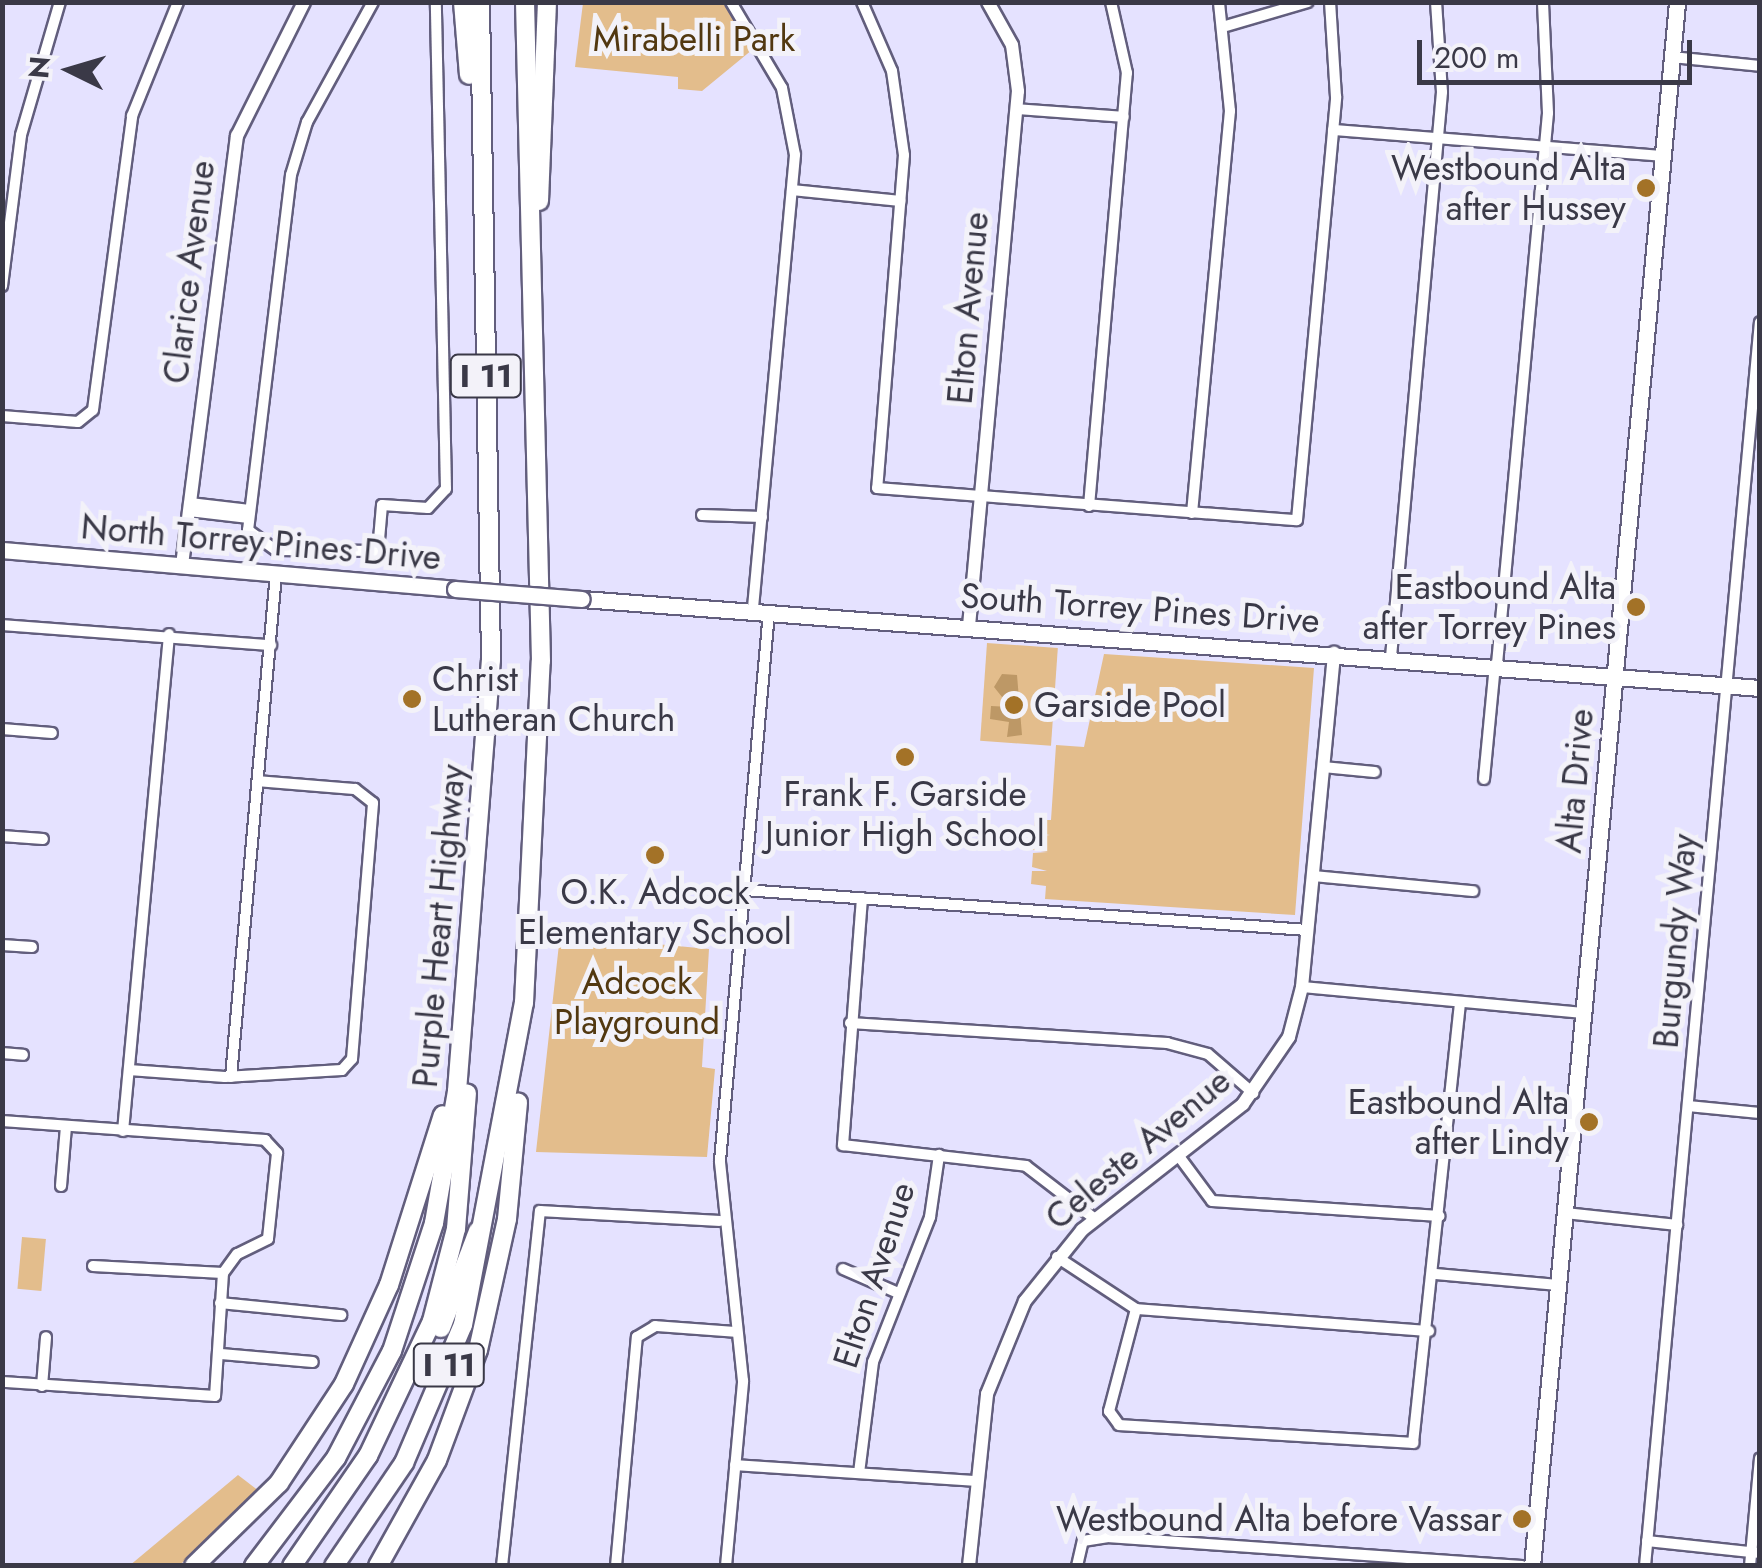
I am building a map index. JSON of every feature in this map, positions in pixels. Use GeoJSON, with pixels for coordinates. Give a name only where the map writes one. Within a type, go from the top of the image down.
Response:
{"type":"FeatureCollection","features":[{"type":"Feature","properties":{"kind":"highway"},"geometry":{"type":"LineString","coordinates":[[463,2],[480,206]]}},
{"type":"Feature","properties":{"kind":"highway","name":"Purple Heart Highway"},"geometry":{"type":"LineString","coordinates":[[258,1560],[355,1426],[405,1319],[438,1207],[464,1036],[491,644],[480,206],[480,2]]}},
{"type":"Feature","properties":{"kind":"highway","name":"I 11"},"geometry":{"type":"LineString","coordinates":[[334,1566],[396,1478],[446,1372],[485,1242],[524,1002],[541,661],[525,2]]}},
{"type":"Feature","properties":{"kind":"highway"},"geometry":{"type":"LineString","coordinates":[[533,341],[547,2]]}},
{"type":"Feature","properties":{"kind":"highway"},"geometry":{"type":"LineString","coordinates":[[297,1565],[384,1426],[441,1292],[460,1197],[470,976]]}},
{"type":"Feature","properties":{"kind":"highway"},"geometry":{"type":"LineString","coordinates":[[378,1566],[443,1446],[487,1317],[510,1195],[524,1002]]}},
{"type":"Feature","properties":{"kind":"highway"},"geometry":{"type":"LineString","coordinates":[[194,1566],[279,1483],[352,1368],[416,1210],[464,1036]]}},
{"type":"Feature","properties":{"kind":"highway"},"geometry":{"type":"LineString","coordinates":[[297,1565],[417,1383],[476,1234],[502,1138]]}},
{"type":"Feature","properties":{"kind":"highway"},"geometry":{"type":"LineString","coordinates":[[245,1566],[258,1560]]}},
{"type":"Feature","properties":{"kind":"main road","name":"Alta Drive"},"geometry":{"type":"LineString","coordinates":[[1532,1566],[1677,2]]}},
{"type":"Feature","properties":{"kind":"main road","name":"North Torrey Pines Drive"},"geometry":{"type":"LineString","coordinates":[[2,550],[515,594]]}},
{"type":"Feature","properties":{"kind":"main road","name":"South Torrey Pines Drive"},"geometry":{"type":"LineString","coordinates":[[515,594],[1616,673],[1760,688]]}},
{"type":"Feature","properties":{"kind":"street"},"geometry":{"type":"LineString","coordinates":[[2,286],[24,116],[60,2]]}},
{"type":"Feature","properties":{"kind":"street"},"geometry":{"type":"LineString","coordinates":[[2,416],[86,418],[132,116],[178,2]]}},
{"type":"Feature","properties":{"kind":"street","name":"Clarice Avenue"},"geometry":{"type":"LineString","coordinates":[[182,566],[238,136],[304,2]]}},
{"type":"Feature","properties":{"kind":"street"},"geometry":{"type":"LineString","coordinates":[[373,2],[294,162],[250,514],[256,541],[276,550],[378,551],[382,505],[442,502],[436,2]]}},
{"type":"Feature","properties":{"kind":"street"},"geometry":{"type":"LineString","coordinates":[[726,1566],[735,1465],[738,1332],[720,1221],[761,611],[762,516],[792,190],[782,88],[731,2]]}},
{"type":"Feature","properties":{"kind":"street"},"geometry":{"type":"LineString","coordinates":[[862,2],[900,112],[900,200],[877,488],[980,499],[1298,520],[1333,130],[1330,2]]}},
{"type":"Feature","properties":{"kind":"street","name":"Elton Avenue"},"geometry":{"type":"LineString","coordinates":[[969,626],[1016,110],[1015,54],[988,2]]}},
{"type":"Feature","properties":{"kind":"street"},"geometry":{"type":"LineString","coordinates":[[1089,506],[1124,116],[1126,55],[1111,2]]}},
{"type":"Feature","properties":{"kind":"street"},"geometry":{"type":"LineString","coordinates":[[1192,513],[1230,111],[1226,26],[1220,2]]}},
{"type":"Feature","properties":{"kind":"street"},"geometry":{"type":"LineString","coordinates":[[1226,26],[1308,2]]}},
{"type":"Feature","properties":{"kind":"street"},"geometry":{"type":"LineString","coordinates":[[1391,657],[1438,138],[1436,2]]}},
{"type":"Feature","properties":{"kind":"street"},"geometry":{"type":"LineString","coordinates":[[1484,779],[1545,145],[1543,2]]}},
{"type":"Feature","properties":{"kind":"street"},"geometry":{"type":"LineString","coordinates":[[1672,57],[1760,66]]}},
{"type":"Feature","properties":{"kind":"street"},"geometry":{"type":"LineString","coordinates":[[1016,110],[1124,116]]}},
{"type":"Feature","properties":{"kind":"street"},"geometry":{"type":"LineString","coordinates":[[1333,130],[1663,156]]}},
{"type":"Feature","properties":{"kind":"street"},"geometry":{"type":"LineString","coordinates":[[792,190],[900,200]]}},
{"type":"Feature","properties":{"kind":"street","name":"Burgundy Way"},"geometry":{"type":"LineString","coordinates":[[1645,1566],[1760,322]]}},
{"type":"Feature","properties":{"kind":"street"},"geometry":{"type":"LineString","coordinates":[[190,507],[250,514]]}},
{"type":"Feature","properties":{"kind":"street"},"geometry":{"type":"LineString","coordinates":[[702,515],[762,516]]}},
{"type":"Feature","properties":{"kind":"street"},"geometry":{"type":"LineString","coordinates":[[231,1077],[276,574]]}},
{"type":"Feature","properties":{"kind":"street"},"geometry":{"type":"LineString","coordinates":[[2,625],[168,634],[271,645]]}},
{"type":"Feature","properties":{"kind":"street"},"geometry":{"type":"LineString","coordinates":[[123,1132],[168,634]]}},
{"type":"Feature","properties":{"kind":"street","name":"Celeste Avenue"},"geometry":{"type":"LineString","coordinates":[[969,1566],[976,1481],[998,1358],[1057,1257],[1095,1218],[1178,1156],[1253,1092],[1284,1049],[1302,987],[1334,653]]}},
{"type":"Feature","properties":{"kind":"street"},"geometry":{"type":"LineString","coordinates":[[2,730],[52,733]]}},
{"type":"Feature","properties":{"kind":"street"},"geometry":{"type":"LineString","coordinates":[[1324,768],[1375,772]]}},
{"type":"Feature","properties":{"kind":"street"},"geometry":{"type":"LineString","coordinates":[[129,1070],[231,1077],[348,1065],[375,812],[369,796],[258,780]]}},
{"type":"Feature","properties":{"kind":"street"},"geometry":{"type":"LineString","coordinates":[[2,836],[43,840]]}},
{"type":"Feature","properties":{"kind":"street"},"geometry":{"type":"LineString","coordinates":[[1313,876],[1473,891]]}},
{"type":"Feature","properties":{"kind":"street"},"geometry":{"type":"LineString","coordinates":[[744,890],[1308,930]]}},
{"type":"Feature","properties":{"kind":"street"},"geometry":{"type":"LineString","coordinates":[[862,898],[842,1145],[1026,1166],[1095,1218]]}},
{"type":"Feature","properties":{"kind":"street"},"geometry":{"type":"LineString","coordinates":[[2,945],[32,947]]}},
{"type":"Feature","properties":{"kind":"street"},"geometry":{"type":"LineString","coordinates":[[1302,987],[1584,1013]]}},
{"type":"Feature","properties":{"kind":"street"},"geometry":{"type":"LineString","coordinates":[[1136,1309],[1112,1420],[1127,1428],[1413,1443],[1429,1331],[1460,1002]]}},
{"type":"Feature","properties":{"kind":"street"},"geometry":{"type":"LineString","coordinates":[[850,1023],[1167,1043],[1208,1054],[1253,1092]]}},
{"type":"Feature","properties":{"kind":"street"},"geometry":{"type":"LineString","coordinates":[[2,1054],[23,1055]]}},
{"type":"Feature","properties":{"kind":"street"},"geometry":{"type":"LineString","coordinates":[[1381,1103],[1450,1109]]}},
{"type":"Feature","properties":{"kind":"street"},"geometry":{"type":"LineString","coordinates":[[1688,1106],[1760,1114]]}},
{"type":"Feature","properties":{"kind":"street"},"geometry":{"type":"LineString","coordinates":[[2,1122],[274,1144],[268,1240],[236,1254],[223,1273],[221,1354],[215,1396],[2,1382]]}},
{"type":"Feature","properties":{"kind":"street"},"geometry":{"type":"LineString","coordinates":[[61,1186],[66,1127]]}},
{"type":"Feature","properties":{"kind":"street","name":"Elton Avenue"},"geometry":{"type":"LineString","coordinates":[[859,1473],[868,1390],[896,1292],[930,1218],[939,1155]]}},
{"type":"Feature","properties":{"kind":"street"},"geometry":{"type":"LineString","coordinates":[[1178,1156],[1212,1202],[1440,1216]]}},
{"type":"Feature","properties":{"kind":"street"},"geometry":{"type":"LineString","coordinates":[[502,1566],[540,1211],[720,1221]]}},
{"type":"Feature","properties":{"kind":"street"},"geometry":{"type":"LineString","coordinates":[[1565,1213],[1676,1225]]}},
{"type":"Feature","properties":{"kind":"street"},"geometry":{"type":"LineString","coordinates":[[1057,1257],[1136,1309],[1429,1331]]}},
{"type":"Feature","properties":{"kind":"street"},"geometry":{"type":"LineString","coordinates":[[93,1266],[223,1273]]}},
{"type":"Feature","properties":{"kind":"street"},"geometry":{"type":"LineString","coordinates":[[843,1269],[896,1292]]}},
{"type":"Feature","properties":{"kind":"street"},"geometry":{"type":"LineString","coordinates":[[1434,1274],[1558,1284]]}},
{"type":"Feature","properties":{"kind":"street"},"geometry":{"type":"LineString","coordinates":[[220,1303],[341,1315]]}},
{"type":"Feature","properties":{"kind":"street"},"geometry":{"type":"LineString","coordinates":[[616,1566],[643,1327],[738,1332]]}},
{"type":"Feature","properties":{"kind":"street"},"geometry":{"type":"LineString","coordinates":[[42,1386],[46,1338]]}},
{"type":"Feature","properties":{"kind":"street"},"geometry":{"type":"LineString","coordinates":[[221,1354],[314,1362]]}},
{"type":"Feature","properties":{"kind":"street"},"geometry":{"type":"LineString","coordinates":[[1750,1566],[1755,1552],[1760,1458]]}},
{"type":"Feature","properties":{"kind":"street"},"geometry":{"type":"LineString","coordinates":[[735,1465],[976,1481]]}},
{"type":"Feature","properties":{"kind":"street"},"geometry":{"type":"LineString","coordinates":[[1077,1566],[1083,1541],[1522,1566]]}},
{"type":"Feature","properties":{"kind":"street"},"geometry":{"type":"LineString","coordinates":[[1647,1541],[1755,1552]]}},
{"type":"Feature","properties":{"kind":"green space","name":"Mirabelli Park"},"geometry":{"type":"Polygon","coordinates":[[[583,3],[731,3],[758,45],[702,91],[678,89],[678,77],[575,67],[583,3]]]}},
{"type":"Feature","properties":{"kind":"green space"},"geometry":{"type":"Polygon","coordinates":[[[987,643],[1058,648],[1051,746],[980,741],[987,643]]]}},
{"type":"Feature","properties":{"kind":"green space"},"geometry":{"type":"Polygon","coordinates":[[[1104,654],[1314,668],[1295,915],[1045,899],[1046,886],[1031,884],[1032,871],[1047,871],[1032,867],[1033,853],[1048,852],[1033,850],[1034,837],[1050,835],[1034,833],[1035,820],[1051,820],[1056,745],[1084,747],[1104,654]]]}},
{"type":"Feature","properties":{"kind":"green space","name":"Adcock Playground"},"geometry":{"type":"Polygon","coordinates":[[[560,935],[709,949],[702,1067],[715,1069],[707,1157],[536,1152],[560,935]]]}},
{"type":"Feature","properties":{"kind":"green space"},"geometry":{"type":"Polygon","coordinates":[[[22,1237],[46,1239],[41,1291],[17,1289],[22,1237]]]}},
{"type":"Feature","properties":{"kind":"green space"},"geometry":{"type":"Polygon","coordinates":[[[238,1475],[259,1491],[192,1556],[179,1565],[129,1566],[238,1475]]]}},
{"type":"Feature","properties":{"kind":"shaded area","name":"Garside Pool"},"geometry":{"type":"Polygon","coordinates":[[[1002,674],[1017,675],[1022,735],[1007,737],[1009,722],[990,719],[991,706],[1010,707],[994,687],[1002,674]]]}},
{"type":"Feature","properties":{"kind":"place","name":"Westbound Alta after Hussey"},"geometry":{"type":"Point","coordinates":[1646,188]}},
{"type":"Feature","properties":{"kind":"place","name":"Eastbound Alta after Torrey Pines"},"geometry":{"type":"Point","coordinates":[1636,607]}},
{"type":"Feature","properties":{"kind":"place","name":"Christ Lutheran Church"},"geometry":{"type":"Point","coordinates":[412,699]}},
{"type":"Feature","properties":{"kind":"place","name":"Garside Pool"},"geometry":{"type":"Point","coordinates":[1014,705]}},
{"type":"Feature","properties":{"kind":"place","name":"Frank F. Garside Junior High School"},"geometry":{"type":"Point","coordinates":[905,757]}},
{"type":"Feature","properties":{"kind":"place","name":"O.K. Adcock Elementary School"},"geometry":{"type":"Point","coordinates":[655,855]}},
{"type":"Feature","properties":{"kind":"place","name":"Eastbound Alta after Lindy"},"geometry":{"type":"Point","coordinates":[1589,1122]}},
{"type":"Feature","properties":{"kind":"place","name":"Westbound Alta before Vassar"},"geometry":{"type":"Point","coordinates":[1522,1519]}}]}
